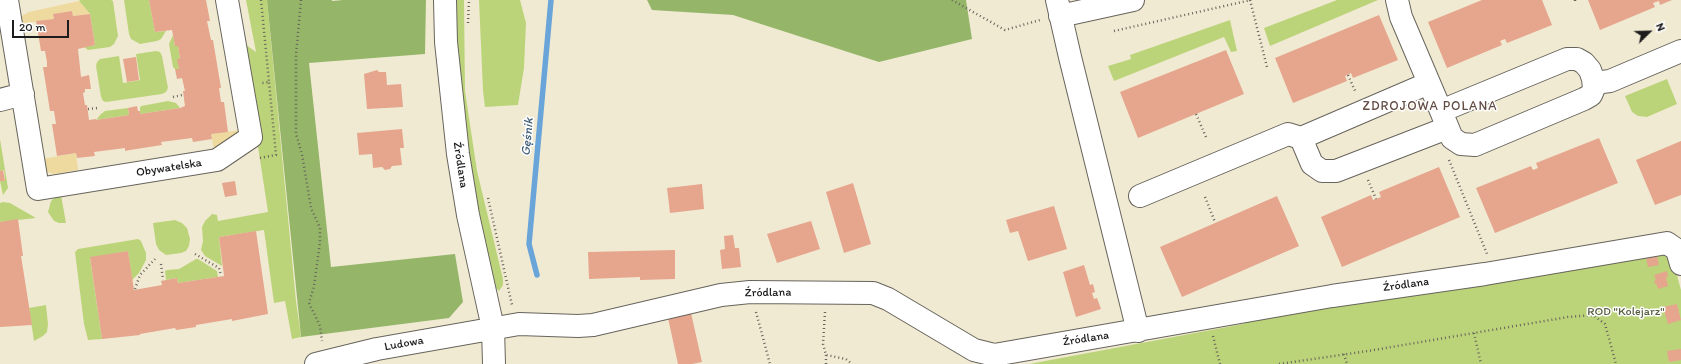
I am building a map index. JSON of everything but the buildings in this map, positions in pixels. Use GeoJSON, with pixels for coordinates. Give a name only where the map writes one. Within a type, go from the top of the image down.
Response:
{"type":"FeatureCollection","features":[{"type":"Feature","properties":{"kind":"street","name":"Obywatelska"},"geometry":{"type":"LineString","coordinates":[[7,0],[38,189],[217,160],[251,137],[227,0]]}},
{"type":"Feature","properties":{"kind":"street","name":"Źródlana"},"geometry":{"type":"LineString","coordinates":[[445,0],[446,42],[458,154],[468,215],[493,328],[494,364]]}},
{"type":"Feature","properties":{"kind":"street"},"geometry":{"type":"LineString","coordinates":[[1133,0],[1059,8],[1138,331]]}},
{"type":"Feature","properties":{"kind":"street"},"geometry":{"type":"LineString","coordinates":[[1301,138],[1312,164],[1322,171],[1336,172],[1444,120],[1567,59],[1577,59],[1584,63],[1590,70],[1594,83],[1594,88],[1591,95],[1475,145],[1461,144],[1452,138],[1444,120],[1401,17],[1397,0]]}},
{"type":"Feature","properties":{"kind":"street"},"geometry":{"type":"LineString","coordinates":[[1594,83],[1610,81],[1681,51]]}},
{"type":"Feature","properties":{"kind":"street"},"geometry":{"type":"LineString","coordinates":[[1140,196],[1288,134],[1301,138],[1429,83]]}},
{"type":"Feature","properties":{"kind":"street"},"geometry":{"type":"LineString","coordinates":[[0,100],[23,94]]}},
{"type":"Feature","properties":{"kind":"street","name":"Źródlana"},"geometry":{"type":"LineString","coordinates":[[493,328],[519,324],[594,324],[721,295],[750,292],[873,292],[888,299],[974,350],[994,355],[1339,295],[1485,274],[1667,243],[1677,250],[1681,264]]}},
{"type":"Feature","properties":{"kind":"street","name":"Ludowa"},"geometry":{"type":"LineString","coordinates":[[320,355],[377,349],[493,328]]}},
{"type":"Feature","properties":{"kind":"path"},"geometry":{"type":"LineString","coordinates":[[301,0],[296,55],[296,134],[302,154],[311,208],[320,228],[320,242],[314,286],[309,303],[320,326],[320,355]]}},
{"type":"Feature","properties":{"kind":"path"},"geometry":{"type":"LineString","coordinates":[[468,25],[469,0]]}},
{"type":"Feature","properties":{"kind":"path"},"geometry":{"type":"LineString","coordinates":[[952,0],[1005,30],[1059,8]]}},
{"type":"Feature","properties":{"kind":"path"},"geometry":{"type":"LineString","coordinates":[[1114,31],[1250,0],[1267,67]]}},
{"type":"Feature","properties":{"kind":"path"},"geometry":{"type":"LineString","coordinates":[[1348,75],[1356,94]]}},
{"type":"Feature","properties":{"kind":"path"},"geometry":{"type":"LineString","coordinates":[[260,158],[276,155],[269,82]]}},
{"type":"Feature","properties":{"kind":"path"},"geometry":{"type":"LineString","coordinates":[[173,97],[182,95]]}},
{"type":"Feature","properties":{"kind":"path"},"geometry":{"type":"LineString","coordinates":[[88,109],[98,108]]}},
{"type":"Feature","properties":{"kind":"path"},"geometry":{"type":"LineString","coordinates":[[1196,114],[1206,137]]}},
{"type":"Feature","properties":{"kind":"path"},"geometry":{"type":"LineString","coordinates":[[1446,155],[1488,255]]}},
{"type":"Feature","properties":{"kind":"path"},"geometry":{"type":"LineString","coordinates":[[1367,177],[1376,199]]}},
{"type":"Feature","properties":{"kind":"path"},"geometry":{"type":"LineString","coordinates":[[486,191],[510,297],[519,324]]}},
{"type":"Feature","properties":{"kind":"path"},"geometry":{"type":"LineString","coordinates":[[1205,197],[1215,222]]}},
{"type":"Feature","properties":{"kind":"path"},"geometry":{"type":"LineString","coordinates":[[195,254],[219,268],[222,276]]}},
{"type":"Feature","properties":{"kind":"path"},"geometry":{"type":"LineString","coordinates":[[135,290],[140,275],[155,259]]}},
{"type":"Feature","properties":{"kind":"path"},"geometry":{"type":"LineString","coordinates":[[161,264],[163,280]]}},
{"type":"Feature","properties":{"kind":"path"},"geometry":{"type":"LineString","coordinates":[[750,292],[770,364]]}},
{"type":"Feature","properties":{"kind":"path"},"geometry":{"type":"LineString","coordinates":[[824,292],[826,318],[823,344],[826,355],[826,364]]}},
{"type":"Feature","properties":{"kind":"path"},"geometry":{"type":"LineString","coordinates":[[1279,364],[1568,317],[1594,315],[1604,324],[1616,364]]}},
{"type":"Feature","properties":{"kind":"path"},"geometry":{"type":"LineString","coordinates":[[1209,318],[1220,364]]}},
{"type":"Feature","properties":{"kind":"path"},"geometry":{"type":"LineString","coordinates":[[1474,333],[1481,364]]}},
{"type":"Feature","properties":{"kind":"path"},"geometry":{"type":"LineString","coordinates":[[1344,354],[1347,364]]}},
{"type":"Feature","properties":{"kind":"path"},"geometry":{"type":"LineString","coordinates":[[826,355],[846,359],[852,364]]}},
{"type":"Feature","properties":{"kind":"green space"},"geometry":{"type":"Polygon","coordinates":[[[124,0],[149,0],[155,32],[166,31],[161,39],[140,44],[131,39],[124,0]]]}},
{"type":"Feature","properties":{"kind":"green space"},"geometry":{"type":"Polygon","coordinates":[[[246,0],[267,0],[296,301],[301,337],[292,339],[285,301],[274,303],[264,230],[219,237],[222,266],[205,256],[201,250],[203,241],[202,227],[205,221],[212,214],[217,215],[218,221],[268,212],[242,42],[256,52],[246,0]]]}},
{"type":"Feature","properties":{"kind":"green space"},"geometry":{"type":"Polygon","coordinates":[[[267,0],[426,0],[425,54],[309,63],[331,267],[455,254],[463,302],[449,318],[301,337],[267,0]]]}},
{"type":"Feature","properties":{"kind":"green space"},"geometry":{"type":"Polygon","coordinates":[[[454,0],[464,0],[465,91],[477,171],[503,279],[503,285],[499,291],[496,288],[486,260],[462,132],[454,0]]]}},
{"type":"Feature","properties":{"kind":"green space"},"geometry":{"type":"Polygon","coordinates":[[[479,0],[520,0],[526,23],[524,68],[518,105],[485,107],[479,0]]]}},
{"type":"Feature","properties":{"kind":"green space"},"geometry":{"type":"Polygon","coordinates":[[[647,0],[966,0],[972,39],[879,62],[733,15],[652,10],[647,0]]]}},
{"type":"Feature","properties":{"kind":"green space"},"geometry":{"type":"Polygon","coordinates":[[[1337,0],[1378,0],[1270,46],[1264,28],[1337,0]]]}},
{"type":"Feature","properties":{"kind":"green space"},"geometry":{"type":"Polygon","coordinates":[[[79,1],[113,1],[118,36],[114,44],[110,47],[88,50],[84,47],[95,45],[90,14],[79,1]]]}},
{"type":"Feature","properties":{"kind":"green space"},"geometry":{"type":"Polygon","coordinates":[[[1230,20],[1237,51],[1231,52],[1224,37],[1114,81],[1108,66],[1131,59],[1130,55],[1230,20]]]}},
{"type":"Feature","properties":{"kind":"green space"},"geometry":{"type":"Polygon","coordinates":[[[173,35],[175,46],[178,46],[180,59],[178,59],[179,69],[175,69],[173,67],[169,44],[173,35]]]}},
{"type":"Feature","properties":{"kind":"green space"},"geometry":{"type":"Polygon","coordinates":[[[156,51],[160,52],[162,56],[168,88],[166,92],[162,94],[106,102],[103,101],[96,66],[100,59],[119,56],[123,83],[140,80],[136,54],[156,51]]]}},
{"type":"Feature","properties":{"kind":"green space"},"geometry":{"type":"Polygon","coordinates":[[[1667,79],[1677,104],[1647,117],[1638,116],[1632,112],[1625,96],[1667,79]]]}},
{"type":"Feature","properties":{"kind":"green space"},"geometry":{"type":"Polygon","coordinates":[[[168,101],[176,103],[180,108],[140,114],[141,106],[168,101]]]}},
{"type":"Feature","properties":{"kind":"green space"},"geometry":{"type":"Polygon","coordinates":[[[128,108],[129,115],[96,120],[105,111],[128,108]]]}},
{"type":"Feature","properties":{"kind":"green space"},"geometry":{"type":"Polygon","coordinates":[[[0,139],[8,188],[3,195],[0,181],[5,180],[4,170],[0,171],[0,139]]]}},
{"type":"Feature","properties":{"kind":"green space"},"geometry":{"type":"Polygon","coordinates":[[[61,195],[66,223],[54,221],[48,212],[51,201],[55,197],[61,195]]]}},
{"type":"Feature","properties":{"kind":"green space"},"geometry":{"type":"Polygon","coordinates":[[[0,203],[10,203],[36,218],[0,222],[0,203]]]}},
{"type":"Feature","properties":{"kind":"green space"},"geometry":{"type":"Polygon","coordinates":[[[175,220],[182,223],[187,228],[190,239],[189,246],[186,251],[181,253],[166,255],[159,250],[156,244],[153,223],[175,220]]]}},
{"type":"Feature","properties":{"kind":"green space"},"geometry":{"type":"Polygon","coordinates":[[[138,239],[141,241],[146,253],[146,260],[139,273],[132,280],[128,251],[90,258],[102,339],[88,340],[84,324],[75,252],[78,249],[138,239]]]}},
{"type":"Feature","properties":{"kind":"green space","name":"ROD \"Kolejarz\""},"geometry":{"type":"Polygon","coordinates":[[[1671,253],[1681,290],[1681,364],[1029,364],[1243,324],[1257,317],[1671,253]]]}},
{"type":"Feature","properties":{"kind":"green space"},"geometry":{"type":"Polygon","coordinates":[[[196,259],[217,271],[218,277],[178,283],[177,278],[166,280],[165,271],[179,269],[196,259]]]}},
{"type":"Feature","properties":{"kind":"green space"},"geometry":{"type":"Polygon","coordinates":[[[46,305],[48,324],[47,332],[34,341],[29,308],[46,305]]]}},
{"type":"Feature","properties":{"kind":"sand"},"geometry":{"type":"Polygon","coordinates":[[[79,1],[90,14],[73,16],[72,11],[53,14],[54,19],[20,24],[18,18],[29,12],[79,1]]]}},
{"type":"Feature","properties":{"kind":"sand"},"geometry":{"type":"Polygon","coordinates":[[[241,130],[242,132],[215,150],[214,149],[211,134],[241,130]]]}},
{"type":"Feature","properties":{"kind":"sand"},"geometry":{"type":"Polygon","coordinates":[[[76,153],[78,170],[53,174],[46,171],[42,159],[76,153]]]}},
{"type":"Feature","properties":{"kind":"waterway","name":"Gęśnik"},"geometry":{"type":"LineString","coordinates":[[537,275],[529,244],[551,0]]}},
{"type":"Feature","properties":{"kind":"district","name":"ZDROJOWA POLANA"},"geometry":{"type":"Point","coordinates":[1430,107]}}]}
